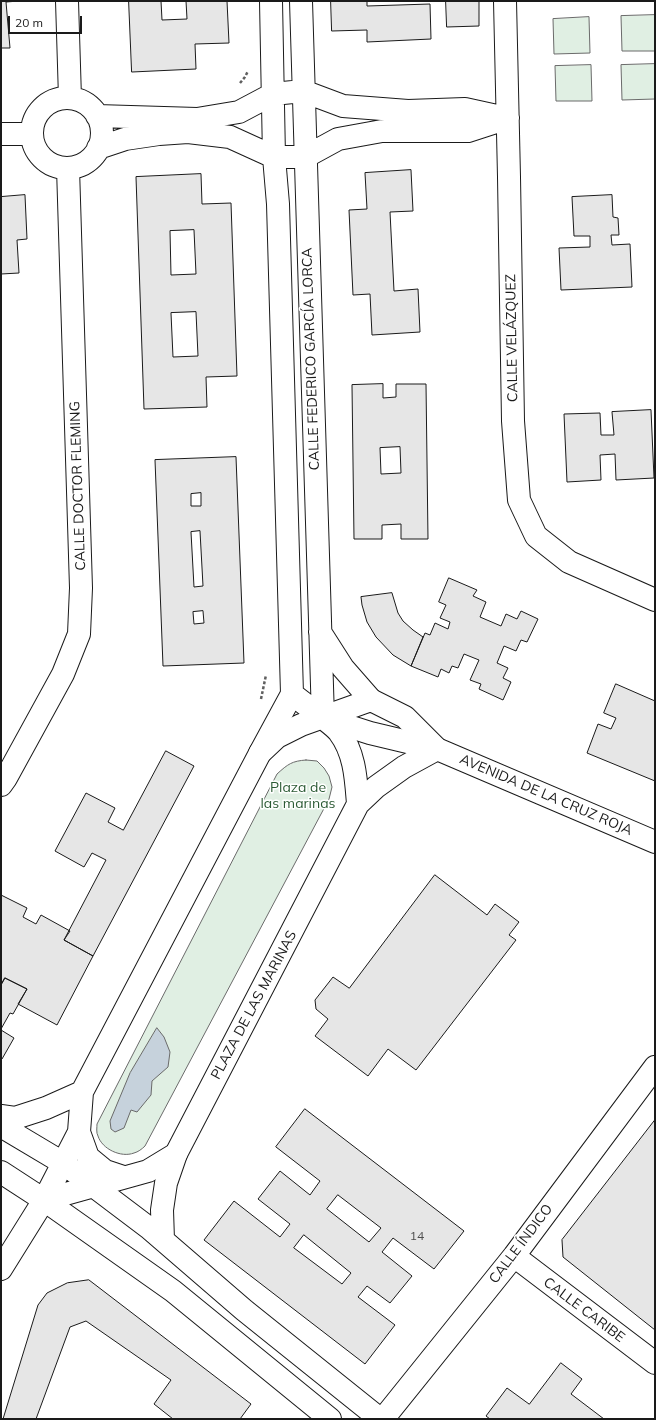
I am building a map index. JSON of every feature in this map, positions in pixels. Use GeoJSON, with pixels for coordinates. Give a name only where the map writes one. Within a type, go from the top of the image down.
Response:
{"type":"FeatureCollection","features":[{"type":"Feature","properties":{"kind":"street"},"geometry":{"type":"LineString","coordinates":[[67,1],[70,98]]}},
{"type":"Feature","properties":{"kind":"street","name":"CALLE FEDERICO GARCÍA LORCA"},"geometry":{"type":"LineString","coordinates":[[271,1],[274,157],[278,212],[292,694]]}},
{"type":"Feature","properties":{"kind":"street","name":"CALLE FEDERICO GARCÍA LORCA"},"geometry":{"type":"LineString","coordinates":[[301,1],[323,718]]}},
{"type":"Feature","properties":{"kind":"street","name":"CALLE VELÁZQUEZ"},"geometry":{"type":"LineString","coordinates":[[505,1],[513,421],[519,500],[536,536],[569,562],[655,600]]}},
{"type":"Feature","properties":{"kind":"street"},"geometry":{"type":"LineString","coordinates":[[97,116],[196,119],[240,112],[273,94],[303,91],[343,106],[408,111],[465,109],[508,118]]}},
{"type":"Feature","properties":{"kind":"street"},"geometry":{"type":"LineString","coordinates":[[70,98],[81,101],[90,107],[97,116],[101,126],[101,137],[98,148],[92,158],[82,164],[68,168],[49,163],[40,156],[34,146],[31,134],[33,122],[38,112],[47,104],[58,99],[70,98]]}},
{"type":"Feature","properties":{"kind":"street"},"geometry":{"type":"LineString","coordinates":[[98,148],[125,139],[159,134],[188,132],[230,137],[274,157],[305,157],[338,139],[382,130],[468,131],[508,118]]}},
{"type":"Feature","properties":{"kind":"street"},"geometry":{"type":"LineString","coordinates":[[1,134],[31,134]]}},
{"type":"Feature","properties":{"kind":"street","name":"CALLE DOCTOR FLEMING"},"geometry":{"type":"LineString","coordinates":[[1,785],[63,674],[79,634],[81,588],[68,168]]}},
{"type":"Feature","properties":{"kind":"street"},"geometry":{"type":"LineString","coordinates":[[320,631],[343,668],[371,700],[406,717],[437,749]]}},
{"type":"Feature","properties":{"kind":"street"},"geometry":{"type":"LineString","coordinates":[[1,1269],[44,1200],[79,1132],[82,1092],[292,694],[339,732],[351,753],[356,778],[358,804]]}},
{"type":"Feature","properties":{"kind":"street"},"geometry":{"type":"LineString","coordinates":[[260,753],[277,737],[301,725],[371,700]]}},
{"type":"Feature","properties":{"kind":"street"},"geometry":{"type":"LineString","coordinates":[[323,718],[370,734],[437,749]]}},
{"type":"Feature","properties":{"kind":"street","name":"PLAZA DE LAS MARINAS"},"geometry":{"type":"LineString","coordinates":[[163,1240],[162,1210],[166,1183],[176,1154],[358,804],[376,787],[398,771],[437,749]]}},
{"type":"Feature","properties":{"kind":"street","name":"AVENIDA DE LA CRUZ ROJA"},"geometry":{"type":"LineString","coordinates":[[437,749],[655,842]]}},
{"type":"Feature","properties":{"kind":"street","name":"CALLE ÍNDICO"},"geometry":{"type":"LineString","coordinates":[[382,1419],[514,1256],[655,1067]]}},
{"type":"Feature","properties":{"kind":"street"},"geometry":{"type":"LineString","coordinates":[[1,1116],[15,1118],[46,1108],[82,1092]]}},
{"type":"Feature","properties":{"kind":"street"},"geometry":{"type":"LineString","coordinates":[[1,1126],[63,1163],[149,1228],[244,1310],[382,1419]]}},
{"type":"Feature","properties":{"kind":"street"},"geometry":{"type":"LineString","coordinates":[[79,1132],[88,1157],[105,1171],[123,1177]]}},
{"type":"Feature","properties":{"kind":"street"},"geometry":{"type":"LineString","coordinates":[[44,1200],[148,1171],[176,1154]]}},
{"type":"Feature","properties":{"kind":"street"},"geometry":{"type":"LineString","coordinates":[[1,1172],[44,1200],[173,1291],[321,1416],[339,1385]]}},
{"type":"Feature","properties":{"kind":"street","name":"CALLE CARIBE"},"geometry":{"type":"LineString","coordinates":[[514,1256],[655,1363]]}},
{"type":"Feature","properties":{"kind":"path"},"geometry":{"type":"LineString","coordinates":[[236,87],[245,77],[250,66]]}},
{"type":"Feature","properties":{"kind":"path"},"geometry":{"type":"LineString","coordinates":[[259,706],[268,669]]}},
{"type":"Feature","properties":{"kind":"green space"},"geometry":{"type":"Polygon","coordinates":[[[655,15],[655,51],[622,51],[621,16],[655,15]]]}},
{"type":"Feature","properties":{"kind":"green space"},"geometry":{"type":"Polygon","coordinates":[[[589,17],[590,53],[554,54],[553,19],[589,17]]]}},
{"type":"Feature","properties":{"kind":"green space"},"geometry":{"type":"Polygon","coordinates":[[[655,64],[655,99],[622,100],[621,65],[655,64]]]}},
{"type":"Feature","properties":{"kind":"green space"},"geometry":{"type":"Polygon","coordinates":[[[591,65],[592,101],[556,101],[555,66],[591,65]]]}},
{"type":"Feature","properties":{"kind":"green space","name":"Plaza de las marinas"},"geometry":{"type":"Polygon","coordinates":[[[297,761],[317,761],[329,776],[332,787],[329,799],[145,1146],[137,1152],[129,1154],[113,1151],[103,1145],[100,1141],[97,1133],[97,1124],[277,774],[290,764],[297,761]]]}},
{"type":"Feature","properties":{"kind":"shaded area"},"geometry":{"type":"Polygon","coordinates":[[[157,1028],[164,1037],[170,1052],[168,1067],[152,1081],[151,1095],[137,1112],[131,1110],[124,1128],[115,1132],[111,1129],[110,1121],[130,1073],[157,1028]]]}},
{"type":"Feature","properties":{"kind":"building"},"geometry":{"type":"Polygon","coordinates":[[[1,1],[19,1],[6,2],[10,48],[1,48],[1,1]]]}},
{"type":"Feature","properties":{"kind":"building"},"geometry":{"type":"Polygon","coordinates":[[[129,1],[161,1],[162,20],[187,19],[186,1],[227,1],[229,43],[195,44],[196,69],[132,72],[129,1]]]}},
{"type":"Feature","properties":{"kind":"building"},"geometry":{"type":"Polygon","coordinates":[[[331,1],[367,1],[367,6],[430,4],[431,39],[367,42],[367,30],[332,31],[331,1]]]}},
{"type":"Feature","properties":{"kind":"building"},"geometry":{"type":"Polygon","coordinates":[[[446,1],[479,1],[479,26],[447,27],[446,1]]]}},
{"type":"Feature","properties":{"kind":"building"},"geometry":{"type":"Polygon","coordinates":[[[411,170],[413,211],[390,212],[394,291],[418,289],[420,332],[372,335],[370,294],[353,295],[349,210],[367,209],[365,173],[411,170]]]}},
{"type":"Feature","properties":{"kind":"building"},"geometry":{"type":"Polygon","coordinates":[[[201,174],[202,204],[231,203],[237,376],[206,377],[207,407],[144,409],[136,177],[201,174]],[[194,230],[170,231],[171,275],[196,274],[194,230]],[[196,312],[171,313],[173,357],[198,356],[196,312]]]}},
{"type":"Feature","properties":{"kind":"building"},"geometry":{"type":"Polygon","coordinates":[[[25,195],[27,239],[17,240],[19,273],[1,274],[1,197],[25,195]]]}},
{"type":"Feature","properties":{"kind":"building"},"geometry":{"type":"Polygon","coordinates":[[[612,195],[613,217],[618,218],[619,235],[611,235],[612,245],[630,244],[632,287],[561,290],[559,248],[590,247],[590,236],[574,236],[572,197],[612,195]]]}},
{"type":"Feature","properties":{"kind":"building"},"geometry":{"type":"Polygon","coordinates":[[[383,384],[383,398],[396,397],[396,384],[426,384],[428,539],[401,539],[401,524],[382,525],[382,539],[354,539],[352,385],[383,384]],[[400,447],[380,448],[381,474],[401,473],[400,447]]]}},
{"type":"Feature","properties":{"kind":"building"},"geometry":{"type":"Polygon","coordinates":[[[651,410],[654,478],[616,480],[615,454],[600,455],[601,480],[567,482],[564,414],[600,413],[601,435],[614,435],[612,412],[651,410]]]}},
{"type":"Feature","properties":{"kind":"building"},"geometry":{"type":"Polygon","coordinates":[[[236,457],[244,663],[163,666],[155,460],[236,457]],[[201,493],[191,494],[191,506],[201,506],[201,493]],[[200,531],[191,532],[194,587],[203,586],[200,531]],[[203,611],[193,612],[194,624],[204,623],[203,611]]]}},
{"type":"Feature","properties":{"kind":"building"},"geometry":{"type":"Polygon","coordinates":[[[449,578],[477,590],[473,596],[486,602],[480,617],[501,626],[506,614],[517,619],[521,611],[538,619],[527,642],[521,640],[516,651],[504,646],[497,663],[508,668],[503,678],[511,682],[503,700],[479,689],[481,684],[470,680],[479,660],[464,654],[458,668],[452,666],[449,673],[441,669],[438,677],[411,666],[425,633],[430,635],[435,623],[448,629],[450,622],[440,618],[446,605],[439,602],[449,578]]]}},
{"type":"Feature","properties":{"kind":"building"},"geometry":{"type":"Polygon","coordinates":[[[392,593],[398,613],[403,621],[423,637],[411,666],[393,655],[376,637],[367,622],[362,605],[361,597],[392,593]]]}},
{"type":"Feature","properties":{"kind":"building"},"geometry":{"type":"Polygon","coordinates":[[[616,684],[655,701],[655,781],[587,753],[598,724],[611,729],[616,718],[604,713],[616,684]]]}},
{"type":"Feature","properties":{"kind":"building"},"geometry":{"type":"Polygon","coordinates":[[[166,751],[194,766],[93,956],[64,940],[106,860],[92,853],[84,867],[55,851],[86,793],[115,808],[108,822],[123,830],[166,751]]]}},
{"type":"Feature","properties":{"kind":"building"},"geometry":{"type":"Polygon","coordinates":[[[435,875],[487,915],[495,904],[519,922],[509,935],[516,940],[416,1070],[388,1049],[368,1076],[315,1036],[328,1019],[316,1009],[315,1000],[333,977],[349,988],[435,875]]]}},
{"type":"Feature","properties":{"kind":"building"},"geometry":{"type":"Polygon","coordinates":[[[1,895],[27,908],[23,917],[36,924],[41,915],[70,931],[64,940],[93,956],[57,1025],[18,1004],[27,989],[5,978],[1,985],[1,895]]]}},
{"type":"Feature","properties":{"kind":"building"},"geometry":{"type":"Polygon","coordinates":[[[5,978],[27,989],[13,1014],[10,1013],[1,1029],[1,985],[5,978]]]}},
{"type":"Feature","properties":{"kind":"building"},"geometry":{"type":"Polygon","coordinates":[[[1,1030],[14,1038],[2,1059],[1,1059],[1,1030]]]}},
{"type":"Feature","properties":{"kind":"building"},"geometry":{"type":"Polygon","coordinates":[[[305,1109],[464,1231],[434,1269],[393,1238],[382,1252],[412,1276],[390,1303],[367,1286],[358,1297],[395,1325],[365,1364],[204,1240],[234,1201],[280,1237],[290,1224],[258,1199],[280,1171],[310,1195],[320,1181],[276,1147],[305,1109]],[[338,1195],[327,1209],[369,1242],[381,1228],[338,1195]],[[304,1235],[294,1248],[342,1284],[351,1273],[304,1235]]]}},
{"type":"Feature","properties":{"kind":"building"},"geometry":{"type":"Polygon","coordinates":[[[655,1120],[655,1330],[563,1257],[562,1240],[655,1120]]]}},
{"type":"Feature","properties":{"kind":"building"},"geometry":{"type":"Polygon","coordinates":[[[89,1280],[251,1404],[240,1419],[173,1419],[154,1404],[171,1380],[86,1321],[70,1327],[36,1419],[3,1419],[38,1305],[47,1293],[67,1283],[89,1280]]]}},
{"type":"Feature","properties":{"kind":"building"},"geometry":{"type":"Polygon","coordinates":[[[561,1363],[582,1379],[571,1394],[604,1419],[490,1419],[486,1416],[507,1388],[529,1404],[561,1363]]]}}]}
